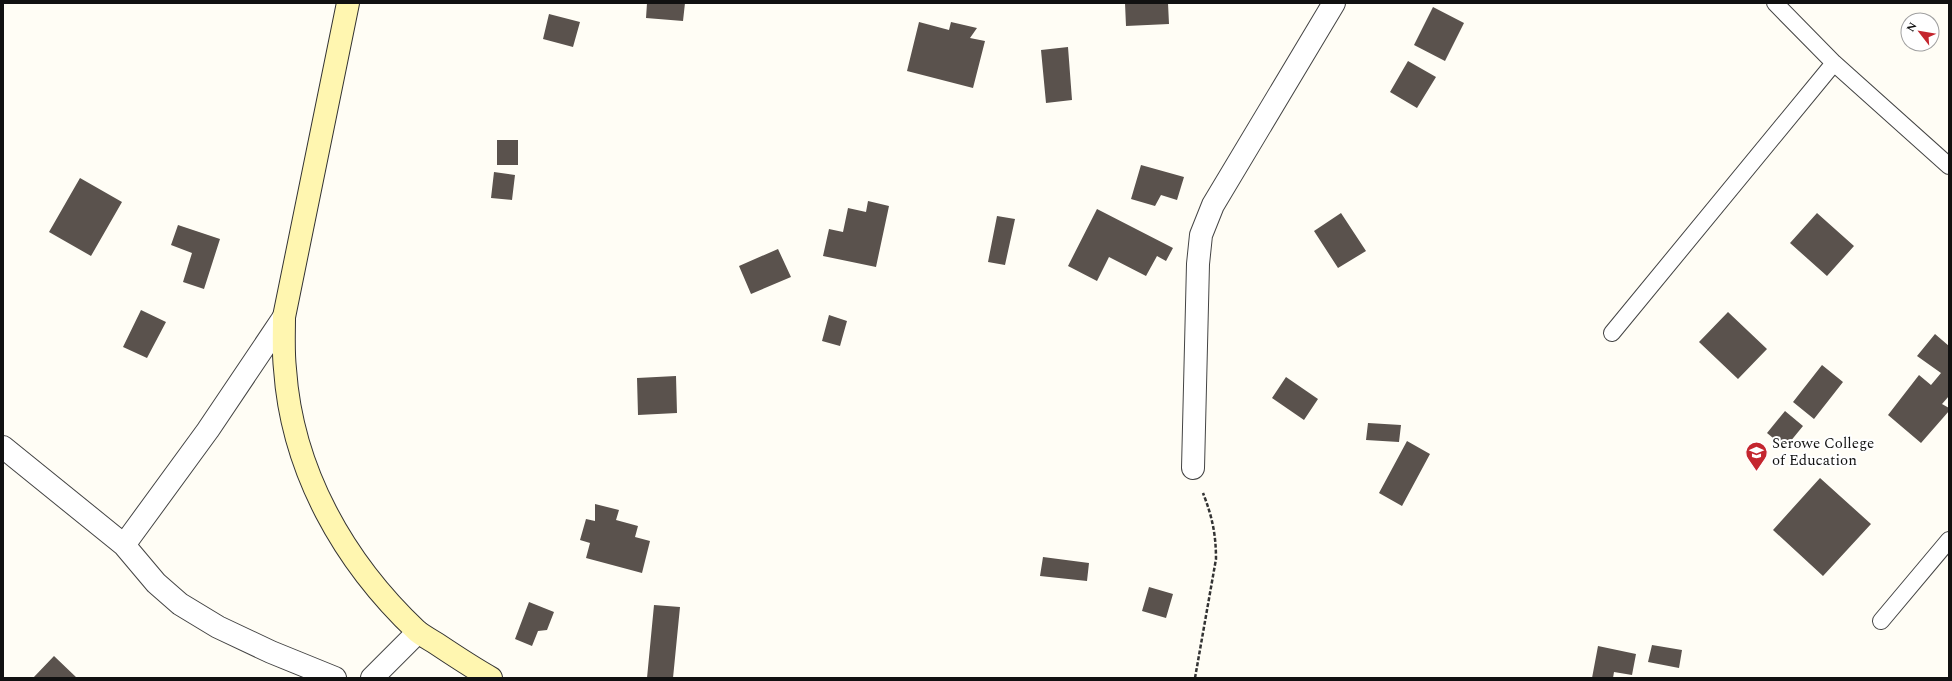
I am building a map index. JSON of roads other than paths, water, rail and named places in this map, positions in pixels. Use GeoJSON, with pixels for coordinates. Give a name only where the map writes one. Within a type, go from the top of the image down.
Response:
{"type":"FeatureCollection","features":[{"type":"Feature","properties":{"kind":"street"},"geometry":{"type":"LineString","coordinates":[[348,3],[284,317],[284,369],[291,413],[305,463],[321,507],[354,560],[372,583],[418,632],[468,665],[492,678]]}},
{"type":"Feature","properties":{"kind":"street"},"geometry":{"type":"LineString","coordinates":[[1193,468],[1198,264],[1201,235],[1213,205],[1334,3]]}},
{"type":"Feature","properties":{"kind":"street"},"geometry":{"type":"LineString","coordinates":[[124,545],[208,430],[284,317]]}},
{"type":"Feature","properties":{"kind":"street"},"geometry":{"type":"LineString","coordinates":[[3,447],[124,545],[156,583],[180,604],[218,627],[271,652],[335,678]]}},
{"type":"Feature","properties":{"kind":"street"},"geometry":{"type":"LineString","coordinates":[[372,678],[418,632]]}},
{"type":"Feature","properties":{"kind":"lane"},"geometry":{"type":"LineString","coordinates":[[1775,3],[1834,63],[1949,166]]}},
{"type":"Feature","properties":{"kind":"lane"},"geometry":{"type":"LineString","coordinates":[[1612,333],[1834,63]]}},
{"type":"Feature","properties":{"kind":"lane"},"geometry":{"type":"LineString","coordinates":[[1881,621],[1949,540]]}},
{"type":"Feature","properties":{"kind":"place","name":"Serowe College of Education"},"geometry":{"type":"Point","coordinates":[1757,472]}}]}
